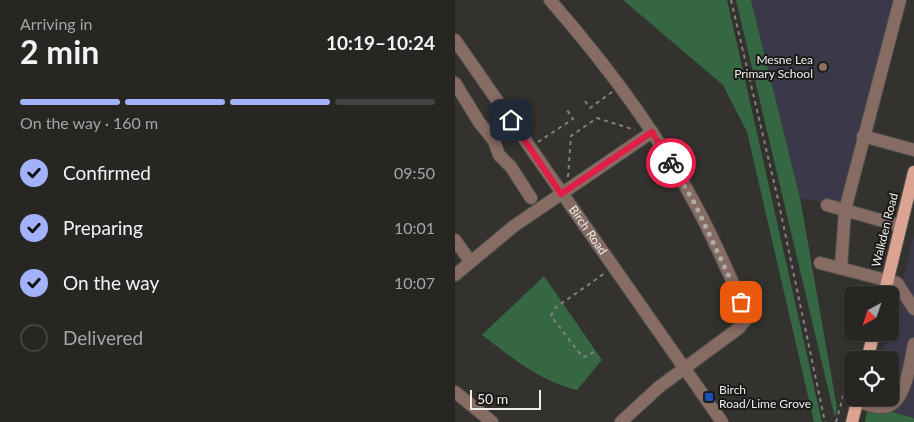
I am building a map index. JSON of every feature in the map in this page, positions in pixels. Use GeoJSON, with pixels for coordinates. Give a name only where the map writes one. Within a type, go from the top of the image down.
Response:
{"type":"FeatureCollection","features":[{"type":"Feature","properties":{"kind":"main road","name":"Walkden Road"},"geometry":{"type":"LineString","coordinates":[[886,286],[914,172]]}},
{"type":"Feature","properties":{"kind":"main road"},"geometry":{"type":"LineString","coordinates":[[852,422],[856,406]]}},
{"type":"Feature","properties":{"kind":"street"},"geometry":{"type":"LineString","coordinates":[[550,0],[620,86],[651,133],[695,204],[748,317],[739,328],[659,387],[621,422]]}},
{"type":"Feature","properties":{"kind":"street"},"geometry":{"type":"LineString","coordinates":[[841,268],[845,210],[863,136],[901,0]]}},
{"type":"Feature","properties":{"kind":"street","name":"Birch Road"},"geometry":{"type":"LineString","coordinates":[[455,40],[530,148],[564,192],[613,268],[722,422]]}},
{"type":"Feature","properties":{"kind":"street"},"geometry":{"type":"LineString","coordinates":[[455,84],[479,122],[494,141],[499,155],[526,184],[531,198]]}},
{"type":"Feature","properties":{"kind":"street"},"geometry":{"type":"LineString","coordinates":[[455,275],[514,226],[651,133]]}},
{"type":"Feature","properties":{"kind":"street"},"geometry":{"type":"LineString","coordinates":[[863,136],[914,150]]}},
{"type":"Feature","properties":{"kind":"street"},"geometry":{"type":"LineString","coordinates":[[827,205],[901,226]]}},
{"type":"Feature","properties":{"kind":"street"},"geometry":{"type":"LineString","coordinates":[[455,240],[470,261]]}},
{"type":"Feature","properties":{"kind":"street"},"geometry":{"type":"LineString","coordinates":[[820,263],[897,283],[914,309]]}},
{"type":"Feature","properties":{"kind":"street"},"geometry":{"type":"LineString","coordinates":[[899,397],[903,391],[914,344]]}},
{"type":"Feature","properties":{"kind":"street"},"geometry":{"type":"LineString","coordinates":[[455,392],[492,422]]}},
{"type":"Feature","properties":{"kind":"path"},"geometry":{"type":"LineString","coordinates":[[731,0],[779,204],[825,422]]}},
{"type":"Feature","properties":{"kind":"path"},"geometry":{"type":"LineString","coordinates":[[585,101],[590,108],[620,86]]}},
{"type":"Feature","properties":{"kind":"path"},"geometry":{"type":"LineString","coordinates":[[530,148],[573,119],[567,110]]}},
{"type":"Feature","properties":{"kind":"path"},"geometry":{"type":"LineString","coordinates":[[564,192],[571,136],[597,118],[651,133]]}},
{"type":"Feature","properties":{"kind":"path"},"geometry":{"type":"LineString","coordinates":[[593,352],[584,357],[581,355],[551,316],[555,308],[613,268]]}},
{"type":"Feature","properties":{"kind":"path"},"geometry":{"type":"LineString","coordinates":[[836,421],[844,392]]}},
{"type":"Feature","properties":{"kind":"shaded area","name":"Mesne Lea Primary School"},"geometry":{"type":"Polygon","coordinates":[[[751,0],[895,0],[842,206],[800,198],[751,0]]]}},
{"type":"Feature","properties":{"kind":"shaded area"},"geometry":{"type":"Polygon","coordinates":[[[914,234],[914,418],[889,411],[867,411],[869,406],[899,406],[899,351],[883,351],[886,341],[899,341],[899,295],[914,234]]]}},
{"type":"Feature","properties":{"kind":"green space"},"geometry":{"type":"Polygon","coordinates":[[[623,0],[727,0],[822,422],[814,422],[747,132],[723,85],[623,0]]]}},
{"type":"Feature","properties":{"kind":"green space"},"geometry":{"type":"Polygon","coordinates":[[[736,0],[751,0],[800,198],[837,408],[835,418],[736,0]]]}},
{"type":"Feature","properties":{"kind":"green space"},"geometry":{"type":"Polygon","coordinates":[[[544,276],[602,360],[577,390],[539,375],[515,360],[482,335],[544,276]]]}},
{"type":"Feature","properties":{"kind":"green space"},"geometry":{"type":"Polygon","coordinates":[[[867,411],[889,411],[914,418],[914,422],[865,422],[867,411]]]}},
{"type":"Feature","properties":{"kind":"way so far"},"geometry":{"type":"LineString","coordinates":[[671,163],[695,204],[741,302]]}},
{"type":"Feature","properties":{"kind":"place","name":"Mesne Lea Primary School"},"geometry":{"type":"Point","coordinates":[823,67]}},
{"type":"Feature","properties":{"kind":"place","name":"Birch Road/Lime Grove"},"geometry":{"type":"Point","coordinates":[709,397]}},
{"type":"Feature","properties":{"kind":"route"},"geometry":{"type":"LineString","coordinates":[[511,120],[561,194],[652,132],[671,163]]}}]}
